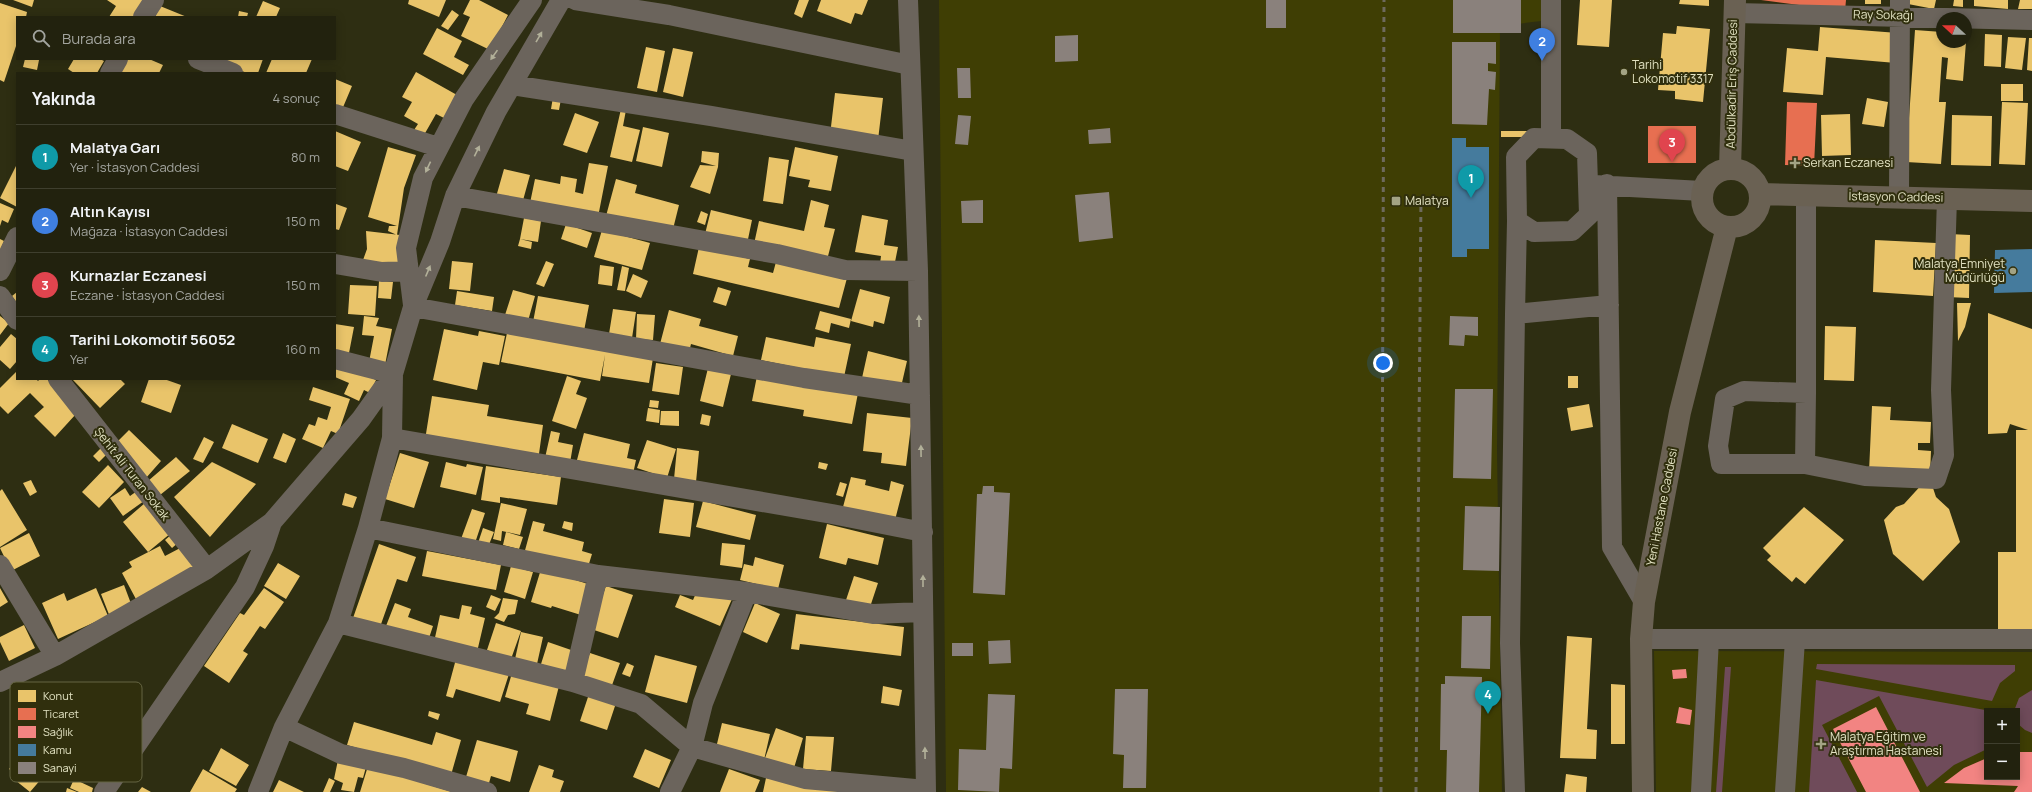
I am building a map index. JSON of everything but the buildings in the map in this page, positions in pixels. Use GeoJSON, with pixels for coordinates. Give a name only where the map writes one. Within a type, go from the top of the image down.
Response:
{"type":"FeatureCollection","features":[{"type":"Feature","properties":{"kind":"main road","name":"Abdülkadir Eriş Caddesi"},"geometry":{"type":"LineString","coordinates":[[1730,168],[1734,6]]}},
{"type":"Feature","properties":{"kind":"main road"},"geometry":{"type":"LineString","coordinates":[[1730,168],[1749,174],[1756,181],[1760,194],[1758,209],[1753,217],[1745,223],[1727,227],[1718,224],[1710,218],[1702,201],[1702,192],[1706,182],[1712,175],[1721,170],[1730,168]]}},
{"type":"Feature","properties":{"kind":"main road","name":"İstasyon Caddesi"},"geometry":{"type":"LineString","coordinates":[[1760,194],[1806,196],[1899,196],[2032,201]]}},
{"type":"Feature","properties":{"kind":"main road","name":"Yeni Hastane Caddesi"},"geometry":{"type":"LineString","coordinates":[[1643,792],[1641,639],[1644,602],[1680,412],[1727,227]]}},
{"type":"Feature","properties":{"kind":"street"},"geometry":{"type":"LineString","coordinates":[[144,16],[154,0]]}},
{"type":"Feature","properties":{"kind":"street"},"geometry":{"type":"LineString","coordinates":[[413,307],[406,248],[423,178],[464,99],[532,0]]}},
{"type":"Feature","properties":{"kind":"street"},"geometry":{"type":"LineString","coordinates":[[258,792],[284,727],[338,623],[368,528],[392,438],[393,374],[413,307],[440,242],[455,196],[496,112],[561,0]]}},
{"type":"Feature","properties":{"kind":"street"},"geometry":{"type":"LineString","coordinates":[[575,0],[669,15],[910,64]]}},
{"type":"Feature","properties":{"kind":"street"},"geometry":{"type":"LineString","coordinates":[[338,623],[573,682],[642,704],[692,747],[805,779],[926,791],[918,271],[908,0]]}},
{"type":"Feature","properties":{"kind":"street"},"geometry":{"type":"LineString","coordinates":[[1550,138],[1551,0]]}},
{"type":"Feature","properties":{"kind":"street","name":"Ray Sokağı"},"geometry":{"type":"LineString","coordinates":[[1734,6],[1900,8],[2032,20]]}},
{"type":"Feature","properties":{"kind":"street"},"geometry":{"type":"LineString","coordinates":[[1899,196],[1900,8]]}},
{"type":"Feature","properties":{"kind":"street"},"geometry":{"type":"LineString","coordinates":[[111,72],[117,60]]}},
{"type":"Feature","properties":{"kind":"street"},"geometry":{"type":"LineString","coordinates":[[200,60],[230,72]]}},
{"type":"Feature","properties":{"kind":"street"},"geometry":{"type":"LineString","coordinates":[[512,85],[711,116],[913,151]]}},
{"type":"Feature","properties":{"kind":"street"},"geometry":{"type":"LineString","coordinates":[[336,114],[438,147]]}},
{"type":"Feature","properties":{"kind":"street"},"geometry":{"type":"LineString","coordinates":[[1515,792],[1510,643],[1517,221],[1516,157],[1534,138],[1567,138],[1587,153],[1598,184],[1609,305],[1612,547],[1644,602]]}},
{"type":"Feature","properties":{"kind":"street"},"geometry":{"type":"LineString","coordinates":[[1598,184],[1702,192]]}},
{"type":"Feature","properties":{"kind":"street"},"geometry":{"type":"LineString","coordinates":[[1517,221],[1534,232],[1572,230],[1589,215],[1598,184]]}},
{"type":"Feature","properties":{"kind":"street"},"geometry":{"type":"LineString","coordinates":[[455,196],[777,254],[845,270],[918,271]]}},
{"type":"Feature","properties":{"kind":"street"},"geometry":{"type":"LineString","coordinates":[[1805,464],[1806,196]]}},
{"type":"Feature","properties":{"kind":"street"},"geometry":{"type":"LineString","coordinates":[[1806,392],[1744,391],[1725,399],[1718,446],[1721,464],[1805,464],[1865,476],[1936,479],[1944,455],[1941,390],[1947,198]]}},
{"type":"Feature","properties":{"kind":"street"},"geometry":{"type":"LineString","coordinates":[[0,270],[16,239]]}},
{"type":"Feature","properties":{"kind":"street"},"geometry":{"type":"LineString","coordinates":[[336,264],[382,272],[409,271]]}},
{"type":"Feature","properties":{"kind":"street"},"geometry":{"type":"LineString","coordinates":[[0,296],[16,319]]}},
{"type":"Feature","properties":{"kind":"street"},"geometry":{"type":"LineString","coordinates":[[1515,314],[1609,305]]}},
{"type":"Feature","properties":{"kind":"street"},"geometry":{"type":"LineString","coordinates":[[413,307],[804,378],[920,395]]}},
{"type":"Feature","properties":{"kind":"street"},"geometry":{"type":"LineString","coordinates":[[336,359],[393,374]]}},
{"type":"Feature","properties":{"kind":"street"},"geometry":{"type":"LineString","coordinates":[[0,682],[55,656],[207,569],[272,522],[361,419],[393,374]]}},
{"type":"Feature","properties":{"kind":"street","name":"Şehit Ali Turan Sokak"},"geometry":{"type":"LineString","coordinates":[[59,380],[207,569]]}},
{"type":"Feature","properties":{"kind":"street"},"geometry":{"type":"LineString","coordinates":[[392,438],[832,514],[923,532]]}},
{"type":"Feature","properties":{"kind":"street"},"geometry":{"type":"LineString","coordinates":[[142,737],[245,587],[264,546],[272,522]]}},
{"type":"Feature","properties":{"kind":"street"},"geometry":{"type":"LineString","coordinates":[[368,528],[598,576],[747,592],[872,614],[923,612]]}},
{"type":"Feature","properties":{"kind":"street"},"geometry":{"type":"LineString","coordinates":[[0,565],[55,656]]}},
{"type":"Feature","properties":{"kind":"street"},"geometry":{"type":"LineString","coordinates":[[573,682],[598,576]]}},
{"type":"Feature","properties":{"kind":"street"},"geometry":{"type":"LineString","coordinates":[[670,792],[692,747],[703,703],[747,592]]}},
{"type":"Feature","properties":{"kind":"street"},"geometry":{"type":"LineString","coordinates":[[1641,639],[2032,639]]}},
{"type":"Feature","properties":{"kind":"street"},"geometry":{"type":"LineString","coordinates":[[1701,792],[1709,639]]}},
{"type":"Feature","properties":{"kind":"street"},"geometry":{"type":"LineString","coordinates":[[1785,792],[1795,640]]}},
{"type":"Feature","properties":{"kind":"street"},"geometry":{"type":"LineString","coordinates":[[284,727],[341,754],[404,768],[487,792]]}},
{"type":"Feature","properties":{"kind":"street"},"geometry":{"type":"LineString","coordinates":[[104,792],[111,782]]}},
{"type":"Feature","properties":{"kind":"shaded area"},"geometry":{"type":"Polygon","coordinates":[[[939,0],[1551,0],[1550,20],[1500,26],[1497,450],[1502,792],[946,792],[939,0]]]}},
{"type":"Feature","properties":{"kind":"shaded area","name":"Malatya Eğitim ve Araştırma Hastanesi"},"geometry":{"type":"Polygon","coordinates":[[[1654,651],[2032,652],[2032,792],[1656,792],[1654,651]]]}},
{"type":"Feature","properties":{"kind":"shaded area"},"geometry":{"type":"Polygon","coordinates":[[[1817,664],[2015,665],[2015,671],[2000,683],[1992,701],[1816,669],[1817,664]]]}},
{"type":"Feature","properties":{"kind":"shaded area"},"geometry":{"type":"Polygon","coordinates":[[[1725,667],[1731,667],[1722,792],[1716,792],[1725,667]]]}},
{"type":"Feature","properties":{"kind":"shaded area"},"geometry":{"type":"Polygon","coordinates":[[[1816,680],[1984,710],[1984,750],[1954,765],[1927,787],[1879,696],[1822,725],[1857,792],[1809,792],[1816,680]]]}},
{"type":"Feature","properties":{"kind":"shaded area"},"geometry":{"type":"Polygon","coordinates":[[[2032,690],[2032,733],[2020,726],[2020,708],[2015,708],[2019,698],[2032,690]]]}},
{"type":"Feature","properties":{"kind":"railway"},"geometry":{"type":"LineString","coordinates":[[1381,792],[1384,0]]}},
{"type":"Feature","properties":{"kind":"railway"},"geometry":{"type":"LineString","coordinates":[[1416,792],[1421,196]]}},
{"type":"Feature","properties":{"kind":"place","name":"Altın Kayısı"},"geometry":{"type":"Point","coordinates":[1542,61]}},
{"type":"Feature","properties":{"kind":"place","name":"Tarihi Lokomotif 3317"},"geometry":{"type":"Point","coordinates":[1624,72]}},
{"type":"Feature","properties":{"kind":"place","name":"Kurnazlar Eczanesi"},"geometry":{"type":"Point","coordinates":[1672,162]}},
{"type":"Feature","properties":{"kind":"place","name":"Serkan Eczanesi"},"geometry":{"type":"Point","coordinates":[1795,163]}},
{"type":"Feature","properties":{"kind":"place","name":"Malatya Garı"},"geometry":{"type":"Point","coordinates":[1471,198]}},
{"type":"Feature","properties":{"kind":"place","name":"Malatya"},"geometry":{"type":"Point","coordinates":[1396,201]}},
{"type":"Feature","properties":{"kind":"place","name":"Malatya Emniyet Müdürlüğü"},"geometry":{"type":"Point","coordinates":[2013,271]}},
{"type":"Feature","properties":{"kind":"place","name":"Tarihi Lokomotif 56052"},"geometry":{"type":"Point","coordinates":[1488,714]}},
{"type":"Feature","properties":{"kind":"place","name":"Malatya Eğitim ve Araştırma Hastanesi"},"geometry":{"type":"Point","coordinates":[1821,744]}}]}
